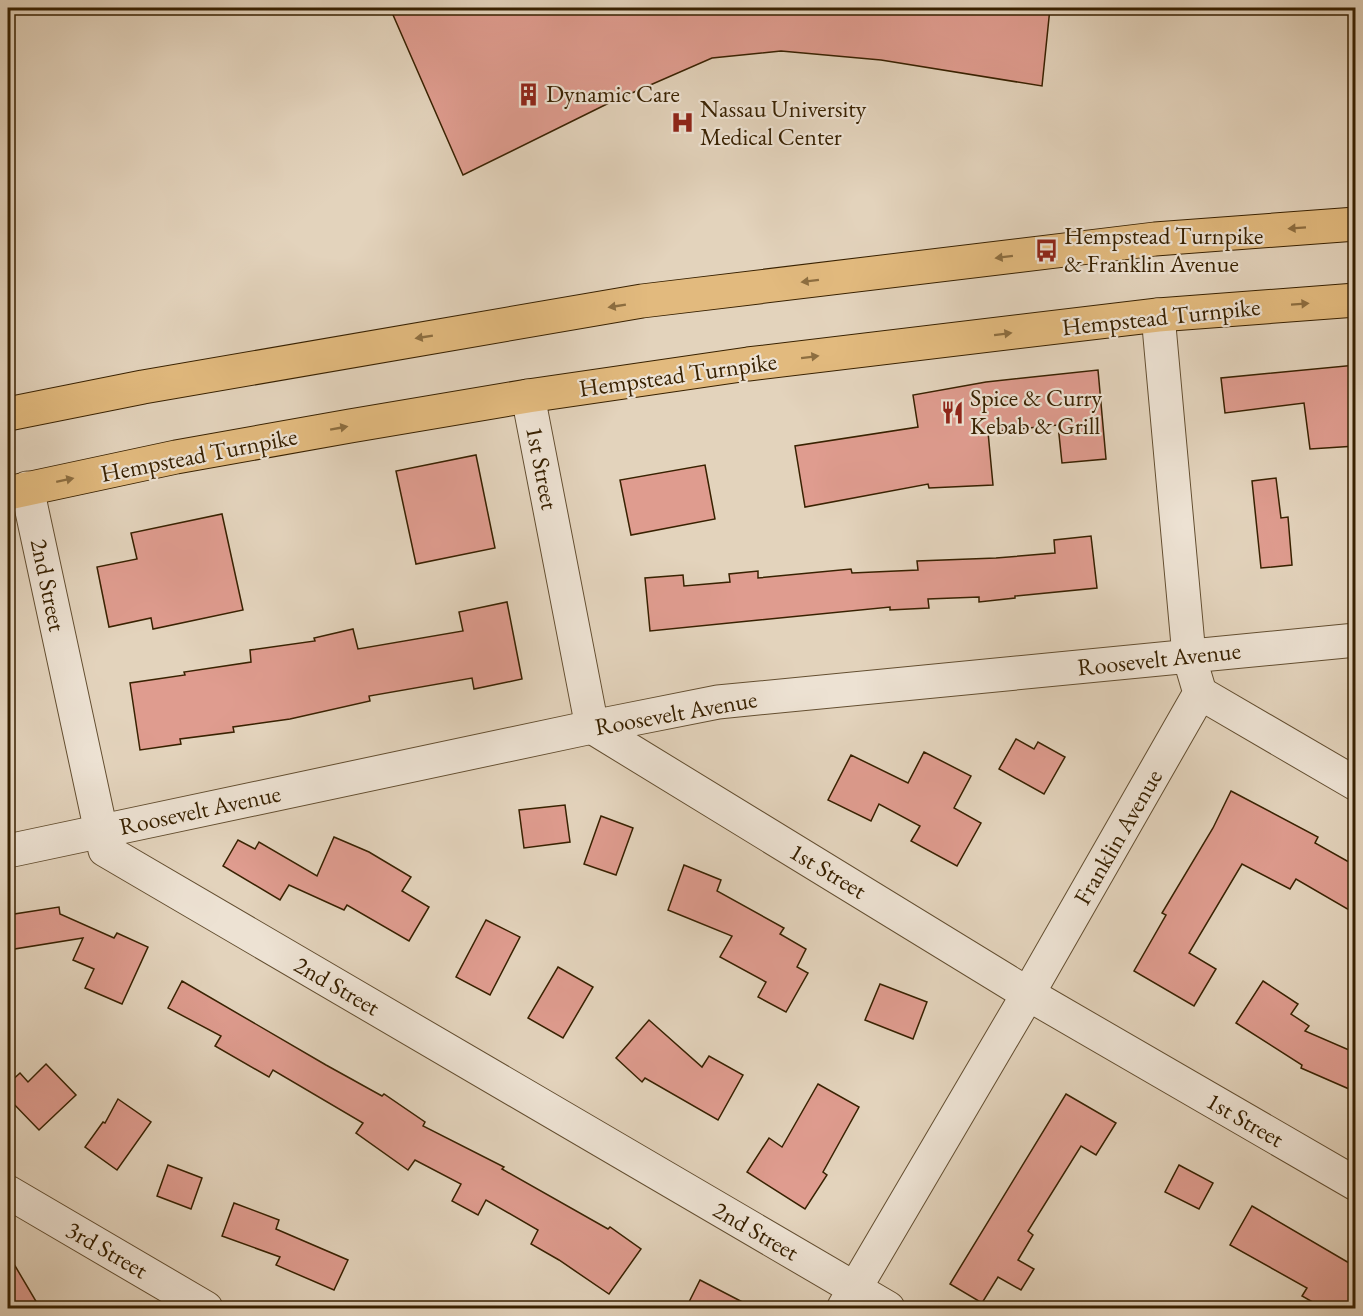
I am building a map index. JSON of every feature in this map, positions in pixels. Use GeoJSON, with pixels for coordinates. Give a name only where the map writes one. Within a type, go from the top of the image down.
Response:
{"type":"FeatureCollection","features":[{"type":"Feature","properties":{"kind":"main road"},"geometry":{"type":"LineString","coordinates":[[8,414],[190,378],[642,302],[1155,239],[1356,224]]}},
{"type":"Feature","properties":{"kind":"main road","name":"Hempstead Turnpike"},"geometry":{"type":"LineString","coordinates":[[17,491],[176,457],[528,396],[748,364],[1158,315],[1356,300]]}},
{"type":"Feature","properties":{"kind":"street"},"geometry":{"type":"LineString","coordinates":[[1158,315],[1189,656],[1200,693],[1356,784]]}},
{"type":"Feature","properties":{"kind":"street","name":"1st Street"},"geometry":{"type":"LineString","coordinates":[[528,396],[592,727],[1028,994],[1356,1184]]}},
{"type":"Feature","properties":{"kind":"street","name":"2nd Street"},"geometry":{"type":"LineString","coordinates":[[17,491],[105,850],[848,1299],[888,1308]]}},
{"type":"Feature","properties":{"kind":"street","name":"Roosevelt Avenue"},"geometry":{"type":"LineString","coordinates":[[8,851],[718,702],[1356,640]]}},
{"type":"Feature","properties":{"kind":"street","name":"Franklin Avenue"},"geometry":{"type":"LineString","coordinates":[[848,1299],[1028,994],[1200,693]]}},
{"type":"Feature","properties":{"kind":"street","name":"3rd Street"},"geometry":{"type":"LineString","coordinates":[[8,1192],[206,1308]]}},
{"type":"Feature","properties":{"kind":"building","name":"Dynamic Care"},"geometry":{"type":"Polygon","coordinates":[[[390,8],[1050,8],[1042,86],[881,60],[781,51],[712,58],[609,103],[463,175],[390,8]]]}},
{"type":"Feature","properties":{"kind":"building"},"geometry":{"type":"Polygon","coordinates":[[[1356,365],[1356,446],[1310,449],[1304,403],[1225,413],[1221,378],[1356,365]]]}},
{"type":"Feature","properties":{"kind":"building"},"geometry":{"type":"Polygon","coordinates":[[[1098,370],[1106,459],[1062,463],[1058,425],[988,432],[993,485],[929,488],[928,484],[805,507],[795,446],[918,427],[913,395],[986,382],[1098,370]]]}},
{"type":"Feature","properties":{"kind":"building"},"geometry":{"type":"Polygon","coordinates":[[[476,455],[495,548],[416,564],[396,471],[476,455]]]}},
{"type":"Feature","properties":{"kind":"building"},"geometry":{"type":"Polygon","coordinates":[[[705,465],[715,519],[631,535],[620,480],[705,465]]]}},
{"type":"Feature","properties":{"kind":"building"},"geometry":{"type":"Polygon","coordinates":[[[1276,478],[1281,518],[1288,517],[1292,565],[1261,568],[1252,481],[1276,478]]]}},
{"type":"Feature","properties":{"kind":"building"},"geometry":{"type":"Polygon","coordinates":[[[222,514],[243,610],[153,629],[151,618],[109,627],[97,567],[137,559],[131,533],[222,514]]]}},
{"type":"Feature","properties":{"kind":"building"},"geometry":{"type":"Polygon","coordinates":[[[1091,536],[1097,588],[979,602],[979,597],[928,599],[929,608],[890,610],[890,607],[650,631],[645,578],[683,575],[684,586],[730,582],[729,574],[758,571],[758,578],[851,569],[852,573],[918,570],[917,561],[1055,553],[1054,540],[1091,536]]]}},
{"type":"Feature","properties":{"kind":"building"},"geometry":{"type":"Polygon","coordinates":[[[507,602],[522,679],[474,689],[472,678],[369,696],[370,701],[290,719],[233,727],[234,732],[180,739],[181,744],[140,750],[130,683],[251,662],[250,650],[315,641],[314,638],[353,629],[358,649],[463,631],[459,612],[507,602]]]}},
{"type":"Feature","properties":{"kind":"building"},"geometry":{"type":"Polygon","coordinates":[[[1016,739],[1034,749],[1038,742],[1065,757],[1044,794],[999,769],[1016,739]]]}},
{"type":"Feature","properties":{"kind":"building"},"geometry":{"type":"Polygon","coordinates":[[[924,752],[971,776],[954,808],[981,823],[957,866],[911,841],[920,826],[879,804],[871,821],[828,800],[851,755],[908,783],[924,752]]]}},
{"type":"Feature","properties":{"kind":"building"},"geometry":{"type":"Polygon","coordinates":[[[1231,791],[1318,837],[1315,843],[1356,866],[1356,914],[1296,879],[1290,889],[1242,864],[1189,953],[1216,969],[1194,1006],[1134,971],[1166,915],[1162,913],[1213,828],[1231,791]]]}},
{"type":"Feature","properties":{"kind":"building"},"geometry":{"type":"Polygon","coordinates":[[[565,805],[570,842],[524,848],[519,810],[565,805]]]}},
{"type":"Feature","properties":{"kind":"building"},"geometry":{"type":"Polygon","coordinates":[[[601,816],[633,828],[616,875],[584,864],[601,816]]]}},
{"type":"Feature","properties":{"kind":"building"},"geometry":{"type":"Polygon","coordinates":[[[334,837],[369,852],[411,877],[402,891],[429,907],[409,941],[347,905],[344,910],[289,885],[280,900],[223,866],[238,840],[255,849],[259,842],[317,876],[334,837]]]}},
{"type":"Feature","properties":{"kind":"building"},"geometry":{"type":"Polygon","coordinates":[[[684,865],[721,880],[717,891],[784,928],[780,934],[806,949],[797,967],[808,973],[786,1012],[758,997],[766,982],[720,957],[732,936],[668,910],[684,865]]]}},
{"type":"Feature","properties":{"kind":"building"},"geometry":{"type":"Polygon","coordinates":[[[59,907],[60,914],[114,938],[117,933],[148,947],[122,1004],[85,988],[94,969],[73,960],[83,938],[8,950],[8,915],[59,907]]]}},
{"type":"Feature","properties":{"kind":"building"},"geometry":{"type":"Polygon","coordinates":[[[486,920],[520,937],[490,995],[456,977],[486,920]]]}},
{"type":"Feature","properties":{"kind":"building"},"geometry":{"type":"Polygon","coordinates":[[[558,967],[593,987],[563,1038],[528,1018],[558,967]]]}},
{"type":"Feature","properties":{"kind":"building"},"geometry":{"type":"Polygon","coordinates":[[[182,981],[326,1065],[382,1096],[384,1094],[425,1122],[423,1126],[504,1167],[502,1169],[608,1229],[610,1227],[641,1249],[609,1294],[531,1244],[538,1230],[486,1200],[478,1215],[452,1201],[461,1184],[415,1160],[408,1170],[356,1133],[363,1123],[273,1070],[269,1077],[215,1046],[221,1036],[168,1008],[182,981]]]}},
{"type":"Feature","properties":{"kind":"building"},"geometry":{"type":"Polygon","coordinates":[[[1263,981],[1298,1004],[1291,1014],[1309,1026],[1305,1031],[1356,1053],[1356,1092],[1301,1068],[1302,1065],[1236,1023],[1263,981]]]}},
{"type":"Feature","properties":{"kind":"building"},"geometry":{"type":"Polygon","coordinates":[[[880,984],[927,1002],[913,1039],[865,1020],[880,984]]]}},
{"type":"Feature","properties":{"kind":"building"},"geometry":{"type":"Polygon","coordinates":[[[649,1020],[702,1067],[709,1056],[743,1075],[718,1120],[645,1078],[642,1082],[616,1058],[649,1020]]]}},
{"type":"Feature","properties":{"kind":"building"},"geometry":{"type":"Polygon","coordinates":[[[46,1064],[76,1095],[39,1130],[8,1098],[8,1084],[20,1073],[28,1082],[46,1064]]]}},
{"type":"Feature","properties":{"kind":"building"},"geometry":{"type":"Polygon","coordinates":[[[818,1084],[859,1107],[823,1172],[827,1175],[805,1209],[747,1172],[769,1138],[782,1147],[818,1084]]]}},
{"type":"Feature","properties":{"kind":"building"},"geometry":{"type":"Polygon","coordinates":[[[1066,1094],[1116,1123],[1096,1155],[1081,1146],[1028,1231],[1033,1235],[1018,1260],[1034,1269],[1021,1290],[998,1277],[982,1303],[950,1284],[1066,1094]]]}},
{"type":"Feature","properties":{"kind":"building"},"geometry":{"type":"Polygon","coordinates":[[[118,1099],[151,1122],[117,1170],[85,1147],[103,1122],[105,1123],[118,1099]]]}},
{"type":"Feature","properties":{"kind":"building"},"geometry":{"type":"Polygon","coordinates":[[[168,1165],[202,1178],[191,1209],[157,1196],[168,1165]]]}},
{"type":"Feature","properties":{"kind":"building"},"geometry":{"type":"Polygon","coordinates":[[[1179,1165],[1213,1183],[1199,1209],[1165,1192],[1179,1165]]]}},
{"type":"Feature","properties":{"kind":"building"},"geometry":{"type":"Polygon","coordinates":[[[234,1203],[279,1220],[276,1229],[348,1260],[334,1290],[276,1265],[280,1257],[222,1236],[234,1203]]]}},
{"type":"Feature","properties":{"kind":"building"},"geometry":{"type":"Polygon","coordinates":[[[1252,1206],[1356,1267],[1356,1308],[1323,1308],[1302,1296],[1307,1288],[1230,1245],[1252,1206]]]}},
{"type":"Feature","properties":{"kind":"building"},"geometry":{"type":"Polygon","coordinates":[[[8,1254],[40,1308],[8,1308],[8,1254]]]}},
{"type":"Feature","properties":{"kind":"building"},"geometry":{"type":"Polygon","coordinates":[[[700,1280],[754,1308],[686,1308],[700,1280]]]}},
{"type":"Feature","properties":{"kind":"place","name":"Dynamic Care"},"geometry":{"type":"Point","coordinates":[528,94]}},
{"type":"Feature","properties":{"kind":"place","name":"Nassau University Medical Center"},"geometry":{"type":"Point","coordinates":[682,123]}},
{"type":"Feature","properties":{"kind":"place","name":"Hempstead Turnpike & Franklin Avenue"},"geometry":{"type":"Point","coordinates":[1046,250]}},
{"type":"Feature","properties":{"kind":"place","name":"Spice & Curry Kebab & Grill"},"geometry":{"type":"Point","coordinates":[952,412]}}]}
